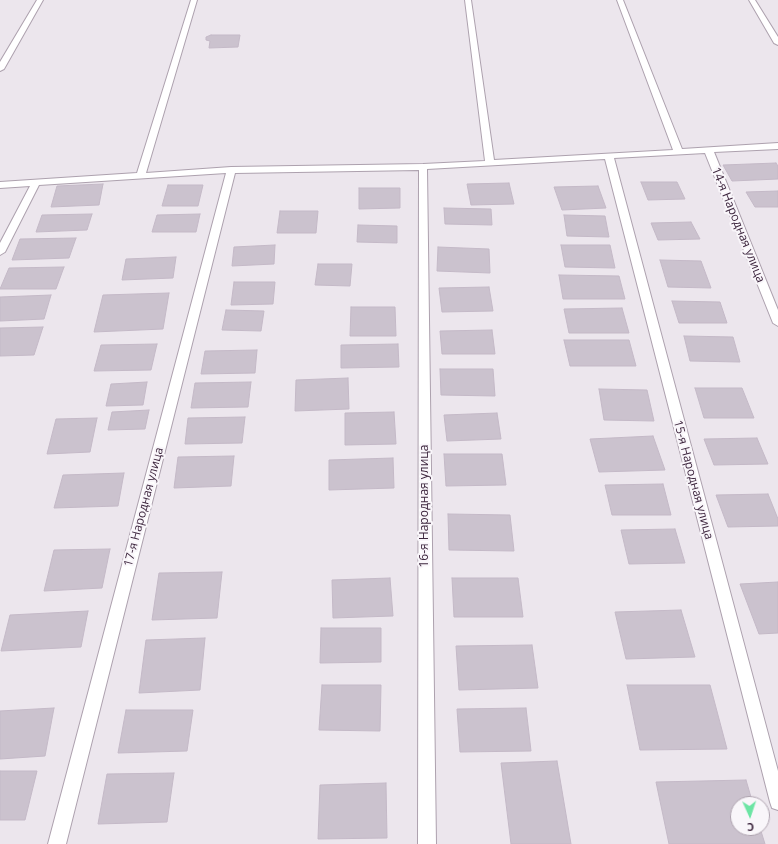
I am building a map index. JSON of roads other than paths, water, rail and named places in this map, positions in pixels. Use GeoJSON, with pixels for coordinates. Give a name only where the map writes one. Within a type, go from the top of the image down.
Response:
{"type":"FeatureCollection","features":[{"type":"Feature","properties":{"kind":"street"},"geometry":{"type":"LineString","coordinates":[[0,69],[40,0]]}},
{"type":"Feature","properties":{"kind":"street"},"geometry":{"type":"LineString","coordinates":[[141,176],[194,0]]}},
{"type":"Feature","properties":{"kind":"street"},"geometry":{"type":"LineString","coordinates":[[468,0],[490,163]]}},
{"type":"Feature","properties":{"kind":"street"},"geometry":{"type":"LineString","coordinates":[[620,0],[678,151]]}},
{"type":"Feature","properties":{"kind":"street"},"geometry":{"type":"LineString","coordinates":[[752,0],[778,43]]}},
{"type":"Feature","properties":{"kind":"street"},"geometry":{"type":"LineString","coordinates":[[0,185],[231,170],[423,167],[778,146]]}},
{"type":"Feature","properties":{"kind":"street","name":"14-я Народная улица"},"geometry":{"type":"LineString","coordinates":[[708,149],[778,323]]}},
{"type":"Feature","properties":{"kind":"street","name":"15-я Народная улица"},"geometry":{"type":"LineString","coordinates":[[608,157],[778,802]]}},
{"type":"Feature","properties":{"kind":"street","name":"16-я Народная улица"},"geometry":{"type":"LineString","coordinates":[[423,167],[428,844]]}},
{"type":"Feature","properties":{"kind":"street","name":"17-я Народная улица"},"geometry":{"type":"LineString","coordinates":[[56,844],[231,170]]}},
{"type":"Feature","properties":{"kind":"street"},"geometry":{"type":"LineString","coordinates":[[0,252],[36,183]]}}]}
